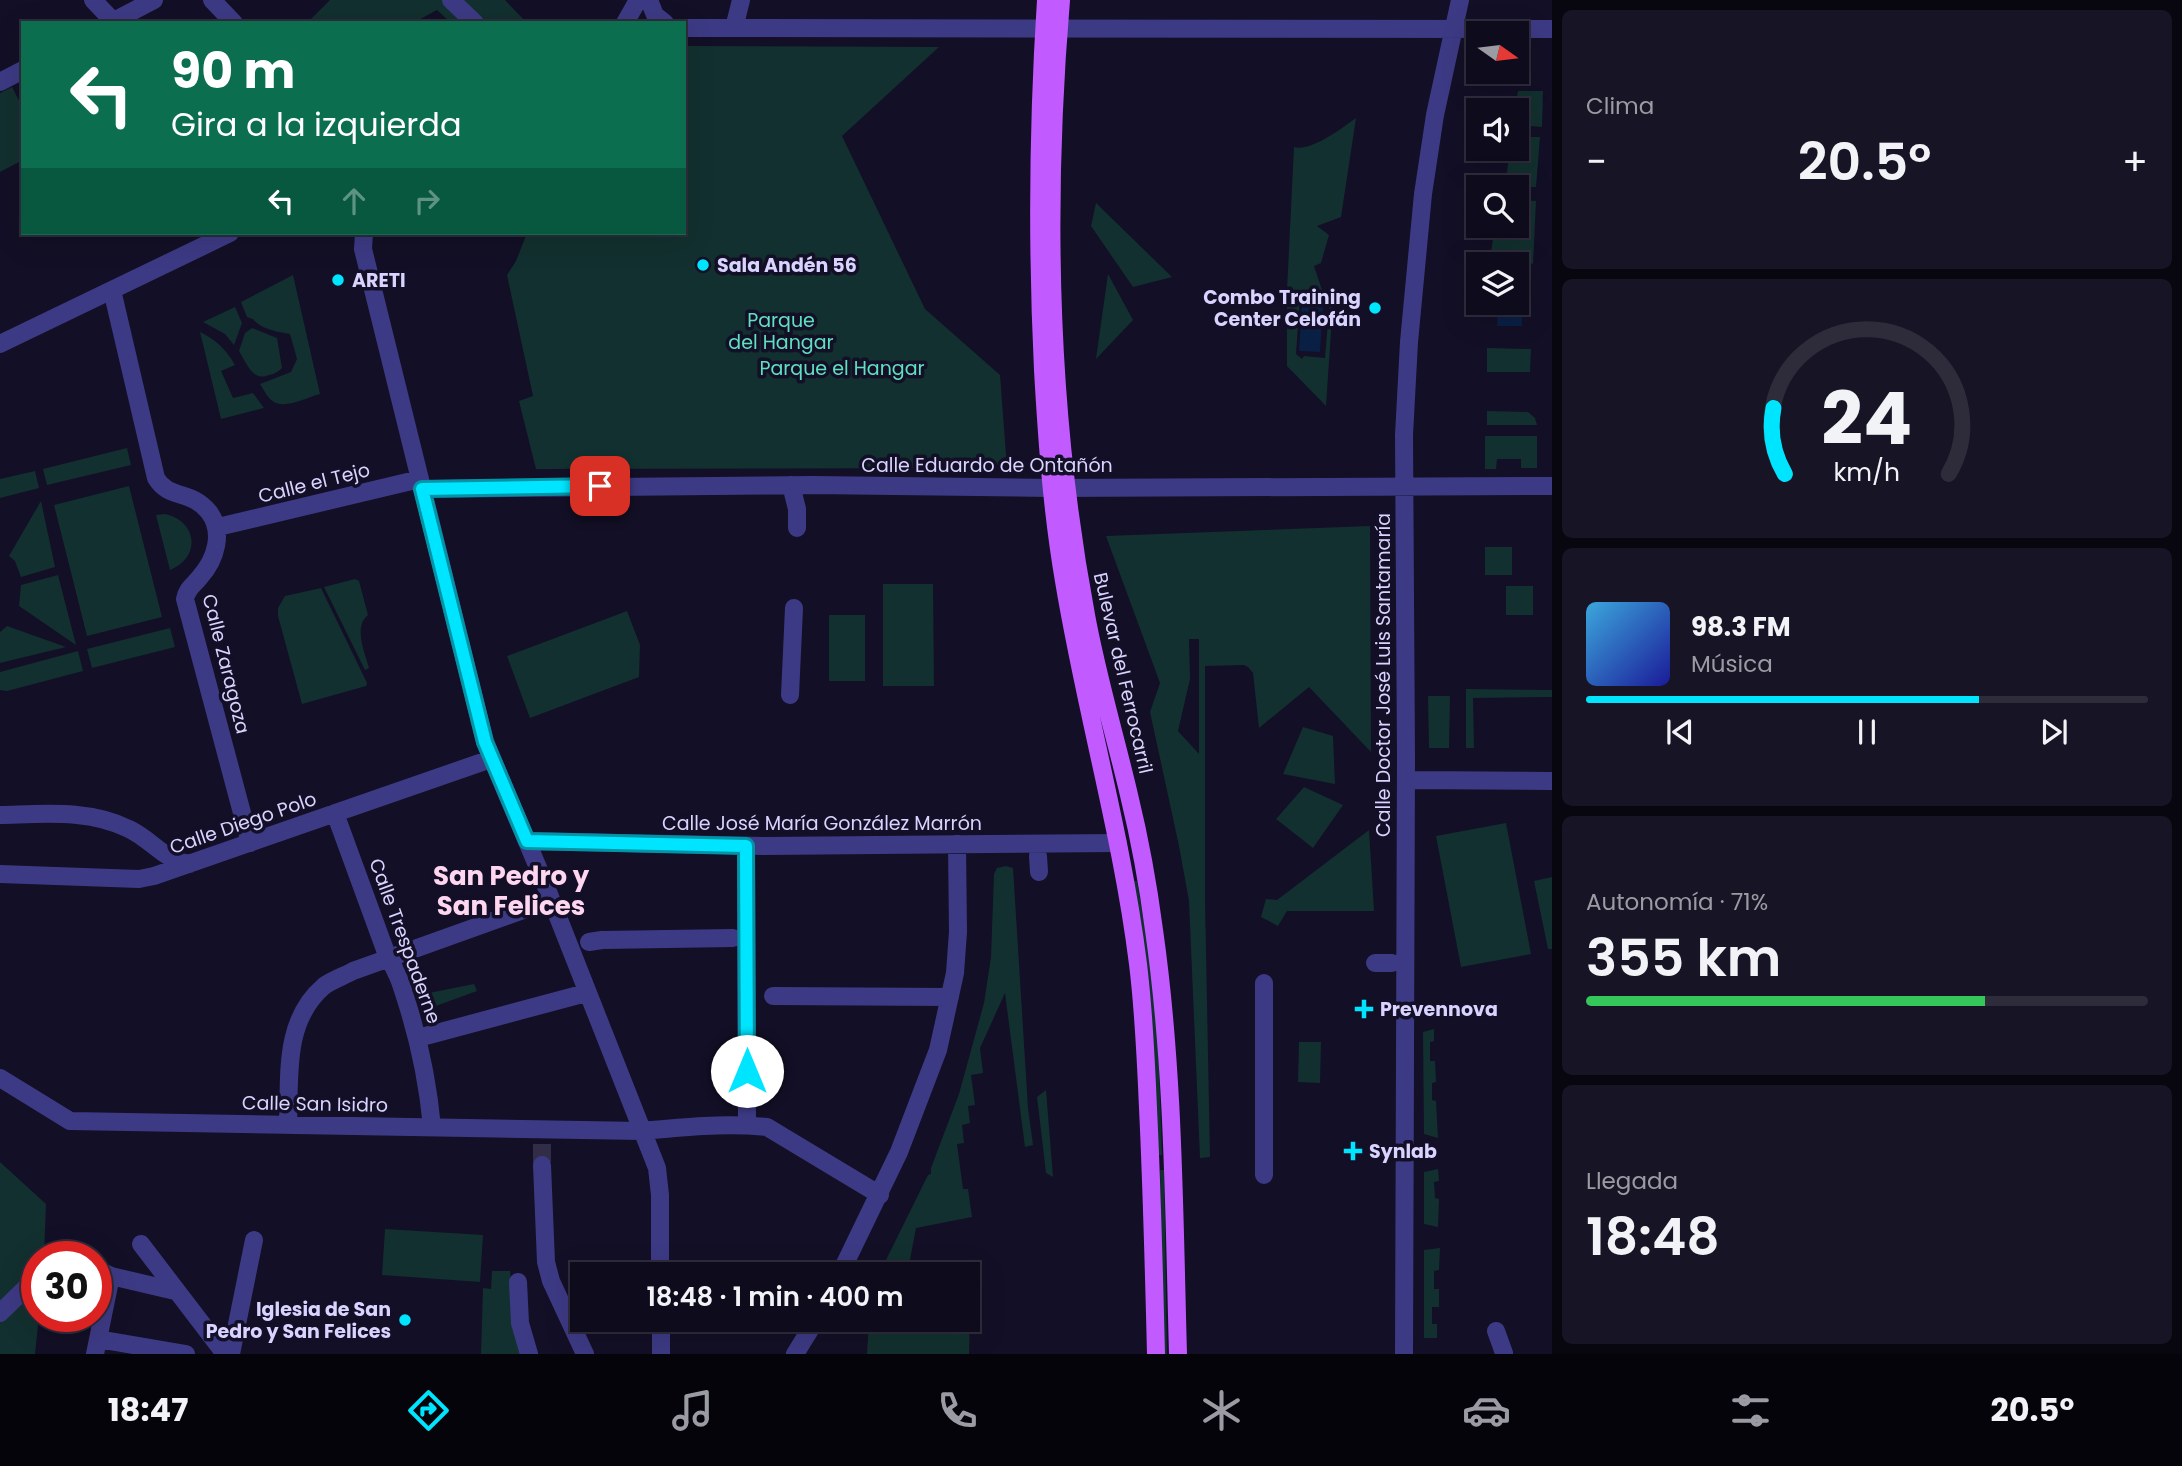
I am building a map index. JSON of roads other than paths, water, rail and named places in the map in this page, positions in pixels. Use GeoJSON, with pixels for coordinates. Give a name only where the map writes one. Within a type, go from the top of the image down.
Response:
{"type":"FeatureCollection","features":[{"type":"Feature","properties":{"kind":"main road","name":"Bulevar del Ferrocarril"},"geometry":{"type":"LineString","coordinates":[[1045,0],[1051,29]]}},
{"type":"Feature","properties":{"kind":"main road","name":"Bulevar del Ferrocarril"},"geometry":{"type":"LineString","coordinates":[[1061,0],[1051,29],[1038,165],[1038,244],[1044,377],[1059,488],[1086,616],[1138,834],[1158,957],[1171,1128],[1178,1354]]}},
{"type":"Feature","properties":{"kind":"main road","name":"Bulevar del Ferrocarril"},"geometry":{"type":"LineString","coordinates":[[1059,488],[1064,580],[1118,843],[1138,959],[1146,1054],[1156,1354]]}},
{"type":"Feature","properties":{"kind":"street"},"geometry":{"type":"LineString","coordinates":[[93,0],[111,21]]}},
{"type":"Feature","properties":{"kind":"street"},"geometry":{"type":"LineString","coordinates":[[114,21],[155,0]]}},
{"type":"Feature","properties":{"kind":"street"},"geometry":{"type":"LineString","coordinates":[[212,0],[232,21]]}},
{"type":"Feature","properties":{"kind":"street"},"geometry":{"type":"LineString","coordinates":[[451,0],[473,21]]}},
{"type":"Feature","properties":{"kind":"street"},"geometry":{"type":"LineString","coordinates":[[626,21],[638,0]]}},
{"type":"Feature","properties":{"kind":"street"},"geometry":{"type":"LineString","coordinates":[[649,0],[655,15],[662,21]]}},
{"type":"Feature","properties":{"kind":"street"},"geometry":{"type":"LineString","coordinates":[[734,28],[741,0]]}},
{"type":"Feature","properties":{"kind":"street","name":"Calle Doctor José Luis Santamaría"},"geometry":{"type":"LineString","coordinates":[[1404,1354],[1404,435],[1420,219],[1435,115],[1460,0]]}},
{"type":"Feature","properties":{"kind":"street"},"geometry":{"type":"LineString","coordinates":[[686,28],[1552,29]]}},
{"type":"Feature","properties":{"kind":"street"},"geometry":{"type":"LineString","coordinates":[[0,82],[21,71]]}},
{"type":"Feature","properties":{"kind":"street"},"geometry":{"type":"LineString","coordinates":[[0,344],[226,235]]}},
{"type":"Feature","properties":{"kind":"street"},"geometry":{"type":"LineString","coordinates":[[364,241],[421,484],[491,759],[551,900],[657,1168],[660,1195],[660,1262]]}},
{"type":"Feature","properties":{"kind":"street"},"geometry":{"type":"LineString","coordinates":[[113,290],[156,478],[160,486],[167,491],[198,501],[210,513],[218,527]]}},
{"type":"Feature","properties":{"kind":"street","name":"Calle Eduardo de Ontañón"},"geometry":{"type":"LineString","coordinates":[[421,484],[1059,488],[1552,486]]}},
{"type":"Feature","properties":{"kind":"street","name":"Calle el Tejo"},"geometry":{"type":"LineString","coordinates":[[218,527],[421,484]]}},
{"type":"Feature","properties":{"kind":"street"},"geometry":{"type":"LineString","coordinates":[[791,485],[797,509],[797,528]]}},
{"type":"Feature","properties":{"kind":"street","name":"Calle Zaragoza"},"geometry":{"type":"LineString","coordinates":[[218,527],[217,544],[211,561],[187,592],[186,598],[250,843]]}},
{"type":"Feature","properties":{"kind":"street"},"geometry":{"type":"LineString","coordinates":[[790,695],[794,608]]}},
{"type":"Feature","properties":{"kind":"street","name":"Calle Diego Polo"},"geometry":{"type":"LineString","coordinates":[[0,874],[139,879],[155,876],[491,759]]}},
{"type":"Feature","properties":{"kind":"street"},"geometry":{"type":"LineString","coordinates":[[1406,780],[1552,781]]}},
{"type":"Feature","properties":{"kind":"street"},"geometry":{"type":"LineString","coordinates":[[0,815],[63,813],[101,819],[129,828],[172,859],[190,864]]}},
{"type":"Feature","properties":{"kind":"street","name":"Calle Trespaderne"},"geometry":{"type":"LineString","coordinates":[[335,813],[388,958],[397,971],[418,1038],[428,1086],[432,1127]]}},
{"type":"Feature","properties":{"kind":"street","name":"Calle José María González Marrón"},"geometry":{"type":"LineString","coordinates":[[527,841],[746,846],[1118,843]]}},
{"type":"Feature","properties":{"kind":"street"},"geometry":{"type":"LineString","coordinates":[[846,1262],[880,1195],[925,1089],[938,1050],[956,973],[957,844]]}},
{"type":"Feature","properties":{"kind":"street"},"geometry":{"type":"LineString","coordinates":[[746,846],[747,1125]]}},
{"type":"Feature","properties":{"kind":"street"},"geometry":{"type":"LineString","coordinates":[[288,1124],[291,1044],[297,1023],[309,1002],[326,985],[353,971],[551,900]]}},
{"type":"Feature","properties":{"kind":"street"},"geometry":{"type":"LineString","coordinates":[[589,942],[733,938]]}},
{"type":"Feature","properties":{"kind":"street"},"geometry":{"type":"LineString","coordinates":[[1264,983],[1264,1175]]}},
{"type":"Feature","properties":{"kind":"street"},"geometry":{"type":"LineString","coordinates":[[418,1038],[586,993]]}},
{"type":"Feature","properties":{"kind":"street"},"geometry":{"type":"LineString","coordinates":[[773,996],[950,997]]}},
{"type":"Feature","properties":{"kind":"street","name":"Calle San Isidro"},"geometry":{"type":"LineString","coordinates":[[0,1078],[70,1121],[432,1127],[542,1136],[681,1127],[766,1127],[880,1195]]}},
{"type":"Feature","properties":{"kind":"street"},"geometry":{"type":"LineString","coordinates":[[542,1165],[546,1262],[551,1281],[585,1354]]}},
{"type":"Feature","properties":{"kind":"street"},"geometry":{"type":"LineString","coordinates":[[231,1354],[254,1240]]}},
{"type":"Feature","properties":{"kind":"street"},"geometry":{"type":"LineString","coordinates":[[141,1244],[225,1354]]}},
{"type":"Feature","properties":{"kind":"street"},"geometry":{"type":"LineString","coordinates":[[112,1275],[175,1291]]}},
{"type":"Feature","properties":{"kind":"street"},"geometry":{"type":"LineString","coordinates":[[518,1282],[520,1323],[529,1354]]}},
{"type":"Feature","properties":{"kind":"street"},"geometry":{"type":"LineString","coordinates":[[0,1313],[21,1293]]}},
{"type":"Feature","properties":{"kind":"street"},"geometry":{"type":"LineString","coordinates":[[1496,1331],[1505,1354]]}},
{"type":"Feature","properties":{"kind":"street"},"geometry":{"type":"LineString","coordinates":[[661,1332],[661,1354]]}},
{"type":"Feature","properties":{"kind":"street"},"geometry":{"type":"LineString","coordinates":[[795,1354],[809,1332]]}},
{"type":"Feature","properties":{"kind":"street"},"geometry":{"type":"LineString","coordinates":[[96,1347],[186,1354]]}},
{"type":"Feature","properties":{"kind":"water"},"geometry":{"type":"Polygon","coordinates":[[[1302,303],[1323,305],[1320,352],[1299,351],[1302,303]]]}},
{"type":"Feature","properties":{"kind":"water"},"geometry":{"type":"Polygon","coordinates":[[[1497,315],[1522,315],[1522,326],[1497,326],[1497,315]]]}},
{"type":"Feature","properties":{"kind":"tunnel"},"geometry":{"type":"LineString","coordinates":[[542,1144],[542,1165]]}},
{"type":"Feature","properties":{"kind":"place","name":"Sala Andén 56"},"geometry":{"type":"Point","coordinates":[703,265]}},
{"type":"Feature","properties":{"kind":"place","name":"ARETI"},"geometry":{"type":"Point","coordinates":[338,280]}},
{"type":"Feature","properties":{"kind":"place","name":"Combo Training Center Celofán"},"geometry":{"type":"Point","coordinates":[1375,308]}},
{"type":"Feature","properties":{"kind":"place","name":"Prevennova"},"geometry":{"type":"Point","coordinates":[1364,1009]}},
{"type":"Feature","properties":{"kind":"place","name":"Synlab"},"geometry":{"type":"Point","coordinates":[1353,1151]}},
{"type":"Feature","properties":{"kind":"place","name":"Iglesia de San Pedro y San Felices"},"geometry":{"type":"Point","coordinates":[405,1320]}},
{"type":"Feature","properties":{"kind":"district","name":"San Pedro y San Felices"},"geometry":{"type":"Point","coordinates":[511,891]}},
{"type":"Feature","properties":{"kind":"park label","name":"Parque del Hangar"},"geometry":{"type":"Point","coordinates":[781,331]}},
{"type":"Feature","properties":{"kind":"park label","name":"Parque el Hangar"},"geometry":{"type":"Point","coordinates":[842,368]}}]}
